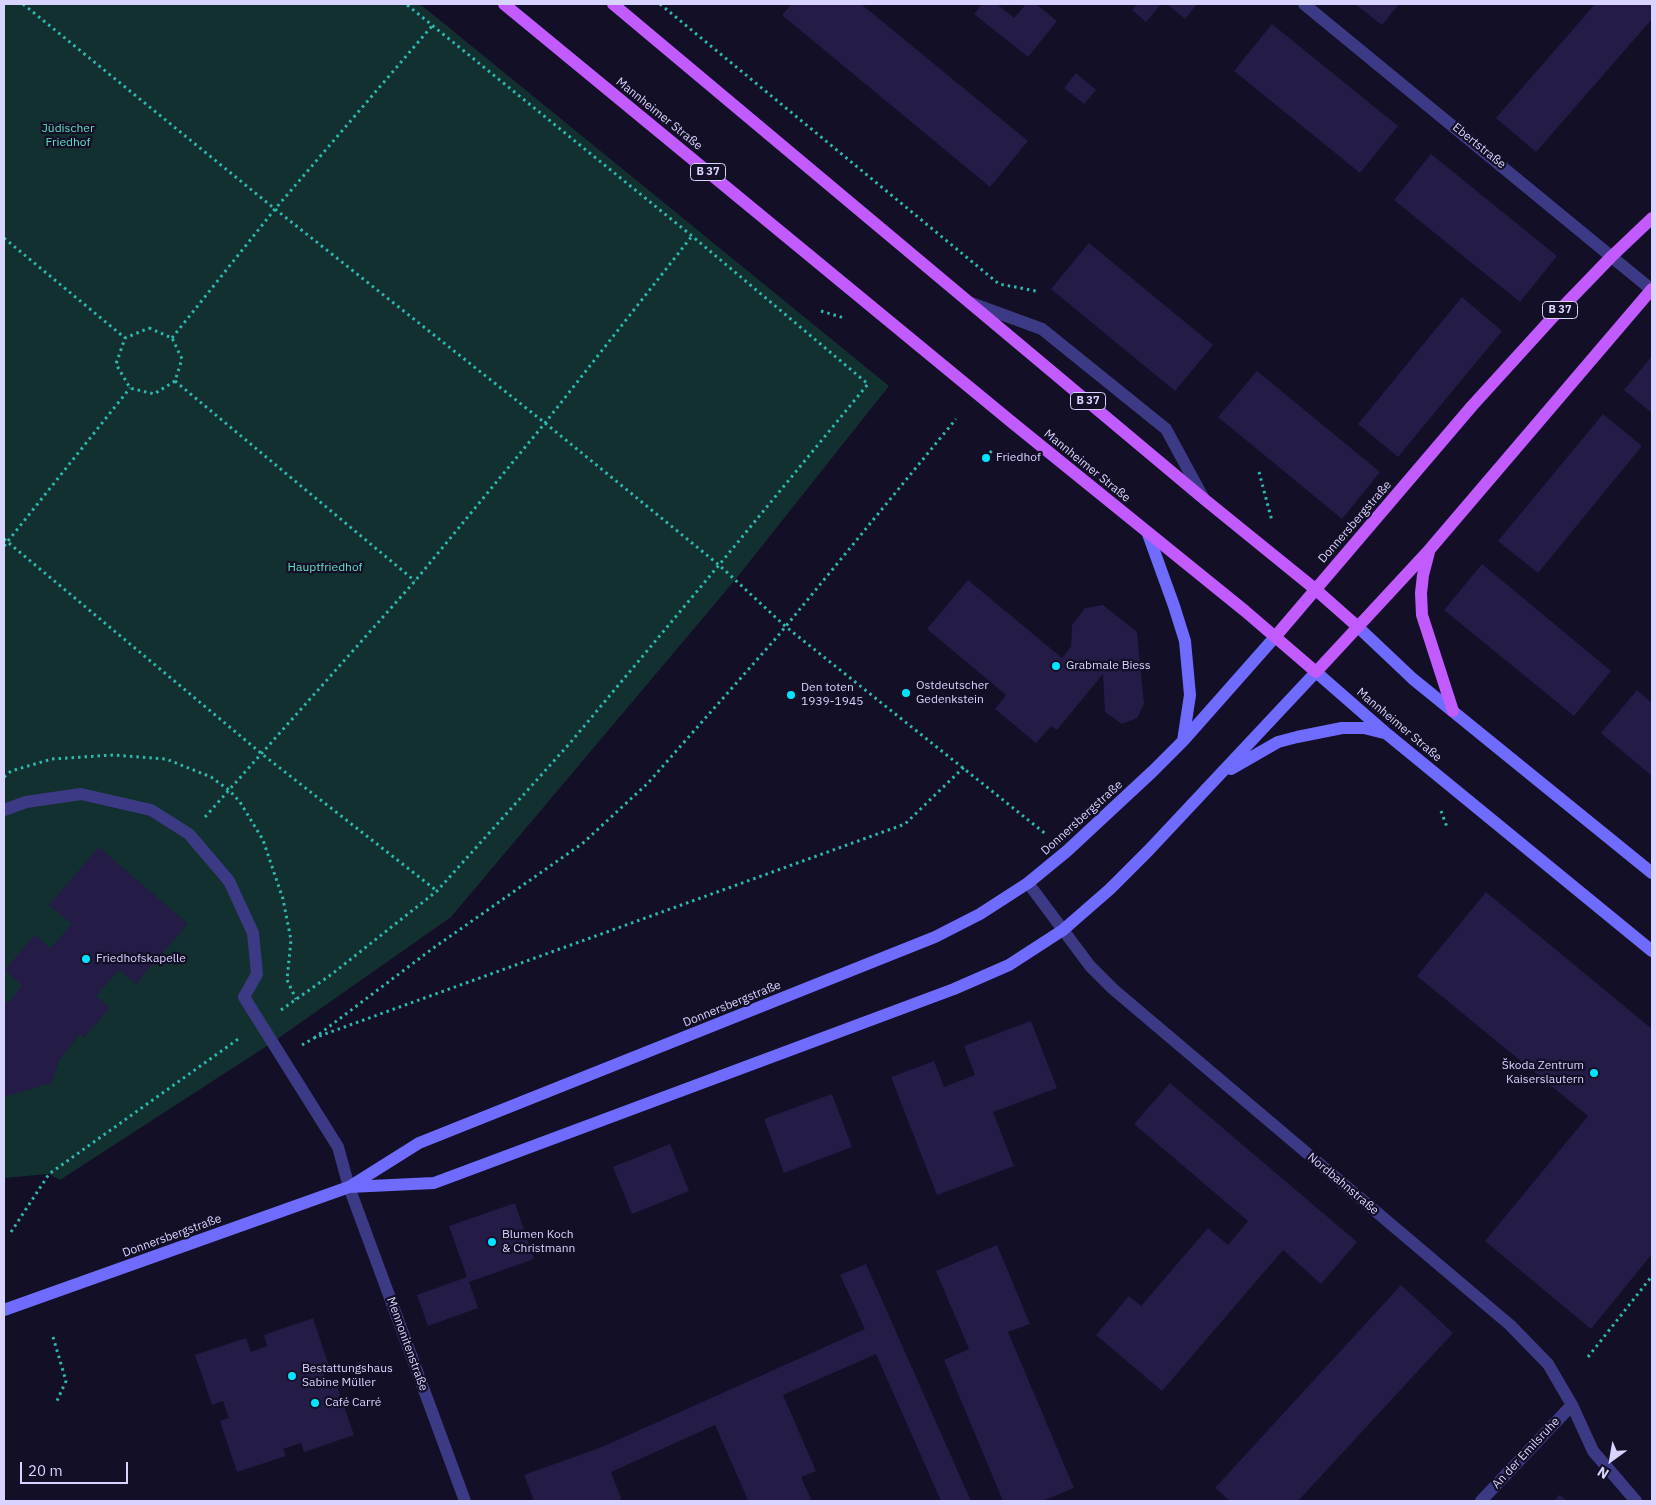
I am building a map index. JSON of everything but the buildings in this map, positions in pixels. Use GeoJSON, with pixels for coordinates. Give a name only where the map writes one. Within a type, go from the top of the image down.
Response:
{"type":"FeatureCollection","features":[{"type":"Feature","properties":{"kind":"main road","name":"Mannheimer Straße"},"geometry":{"type":"LineString","coordinates":[[504,4],[1275,637],[1387,734],[1652,951]]}},
{"type":"Feature","properties":{"kind":"main road","name":"B 37"},"geometry":{"type":"LineString","coordinates":[[613,4],[1204,499],[1315,589],[1398,666],[1453,711]]}},
{"type":"Feature","properties":{"kind":"main road","name":"Donnersbergstraße"},"geometry":{"type":"LineString","coordinates":[[4,1310],[349,1187],[419,1143],[935,937],[980,914],[1028,883],[1067,851],[1183,741],[1275,637],[1472,406],[1553,317],[1652,218]]}},
{"type":"Feature","properties":{"kind":"main road","name":"Donnersbergstraße"},"geometry":{"type":"LineString","coordinates":[[349,1187],[434,1183],[954,989],[1009,965],[1063,930],[1110,889],[1358,627],[1430,548],[1652,290]]}},
{"type":"Feature","properties":{"kind":"main road"},"geometry":{"type":"LineString","coordinates":[[1148,534],[1185,641],[1190,695],[1183,741]]}},
{"type":"Feature","properties":{"kind":"main road"},"geometry":{"type":"LineString","coordinates":[[1430,548],[1423,574],[1421,594],[1422,615],[1453,711],[1652,872]]}},
{"type":"Feature","properties":{"kind":"main road"},"geometry":{"type":"LineString","coordinates":[[1218,777],[1278,742],[1297,737],[1342,728],[1364,728],[1387,734]]}},
{"type":"Feature","properties":{"kind":"street","name":"Ebertstraße"},"geometry":{"type":"LineString","coordinates":[[1304,4],[1652,290]]}},
{"type":"Feature","properties":{"kind":"street"},"geometry":{"type":"LineString","coordinates":[[971,303],[1042,329],[1166,430],[1204,499]]}},
{"type":"Feature","properties":{"kind":"street"},"geometry":{"type":"LineString","coordinates":[[4,810],[26,802],[81,794],[151,810],[189,834]]}},
{"type":"Feature","properties":{"kind":"street","name":"Mennonitenstraße"},"geometry":{"type":"LineString","coordinates":[[189,834],[229,881],[253,933],[257,974],[244,997],[338,1147],[349,1187],[465,1501]]}},
{"type":"Feature","properties":{"kind":"street","name":"Nordbahnstraße"},"geometry":{"type":"LineString","coordinates":[[1028,883],[1090,966],[1113,989],[1510,1325],[1548,1364],[1572,1404],[1593,1451],[1636,1501]]}},
{"type":"Feature","properties":{"kind":"street","name":"An der Emilsruhe"},"geometry":{"type":"LineString","coordinates":[[1481,1501],[1572,1404]]}},
{"type":"Feature","properties":{"kind":"path"},"geometry":{"type":"LineString","coordinates":[[23,4],[275,209],[545,423],[719,565],[786,626],[1067,851]]}},
{"type":"Feature","properties":{"kind":"path"},"geometry":{"type":"LineString","coordinates":[[11,1232],[49,1174],[332,974],[437,891],[570,744],[868,384],[692,236],[406,4]]}},
{"type":"Feature","properties":{"kind":"path"},"geometry":{"type":"LineString","coordinates":[[660,4],[999,284],[1036,291]]}},
{"type":"Feature","properties":{"kind":"path"},"geometry":{"type":"LineString","coordinates":[[172,338],[275,209],[432,26]]}},
{"type":"Feature","properties":{"kind":"path"},"geometry":{"type":"LineString","coordinates":[[189,834],[415,581],[545,423],[692,236]]}},
{"type":"Feature","properties":{"kind":"path"},"geometry":{"type":"LineString","coordinates":[[4,238],[125,338]]}},
{"type":"Feature","properties":{"kind":"path"},"geometry":{"type":"LineString","coordinates":[[149,328],[172,338],[182,359],[175,381],[154,394],[130,388],[116,364],[125,338],[149,328]]}},
{"type":"Feature","properties":{"kind":"path"},"geometry":{"type":"LineString","coordinates":[[175,381],[415,581]]}},
{"type":"Feature","properties":{"kind":"path"},"geometry":{"type":"LineString","coordinates":[[4,546],[6,540],[130,388]]}},
{"type":"Feature","properties":{"kind":"path"},"geometry":{"type":"LineString","coordinates":[[283,1058],[314,1038],[432,949],[583,842],[648,783],[786,626],[956,419]]}},
{"type":"Feature","properties":{"kind":"path"},"geometry":{"type":"LineString","coordinates":[[986,458],[993,449]]}},
{"type":"Feature","properties":{"kind":"path"},"geometry":{"type":"LineString","coordinates":[[1259,472],[1283,563]]}},
{"type":"Feature","properties":{"kind":"path"},"geometry":{"type":"LineString","coordinates":[[6,540],[262,754],[437,891]]}},
{"type":"Feature","properties":{"kind":"path"},"geometry":{"type":"LineString","coordinates":[[314,1038],[905,824],[964,767]]}},
{"type":"Feature","properties":{"kind":"path"},"geometry":{"type":"LineString","coordinates":[[1588,1358],[1652,1276]]}},
{"type":"Feature","properties":{"kind":"path"},"geometry":{"type":"LineString","coordinates":[[52,1337],[66,1381],[56,1403]]}},
{"type":"Feature","properties":{"kind":"green space","name":"Hauptfriedhof"},"geometry":{"type":"Polygon","coordinates":[[[4,4],[420,4],[889,386],[735,580],[451,917],[273,1042],[60,1180],[49,1174],[4,1178],[4,4]]]}},
{"type":"Feature","properties":{"kind":"place","name":"Friedhof"},"geometry":{"type":"Point","coordinates":[986,458]}},
{"type":"Feature","properties":{"kind":"place","name":"Grabmale Biess"},"geometry":{"type":"Point","coordinates":[1056,666]}},
{"type":"Feature","properties":{"kind":"place","name":"Ostdeutscher Gedenkstein"},"geometry":{"type":"Point","coordinates":[906,693]}},
{"type":"Feature","properties":{"kind":"place","name":"Den toten 1939-1945"},"geometry":{"type":"Point","coordinates":[791,695]}},
{"type":"Feature","properties":{"kind":"place","name":"Friedhofskapelle"},"geometry":{"type":"Point","coordinates":[86,959]}},
{"type":"Feature","properties":{"kind":"place","name":"Škoda Zentrum Kaiserslautern"},"geometry":{"type":"Point","coordinates":[1594,1073]}},
{"type":"Feature","properties":{"kind":"place","name":"Blumen Koch & Christmann"},"geometry":{"type":"Point","coordinates":[492,1242]}},
{"type":"Feature","properties":{"kind":"place","name":"Bestattungshaus Sabine Müller"},"geometry":{"type":"Point","coordinates":[292,1376]}},
{"type":"Feature","properties":{"kind":"place","name":"Café Carré"},"geometry":{"type":"Point","coordinates":[315,1403]}},
{"type":"Feature","properties":{"kind":"park label","name":"Jüdischer Friedhof"},"geometry":{"type":"Point","coordinates":[68,136]}}]}
